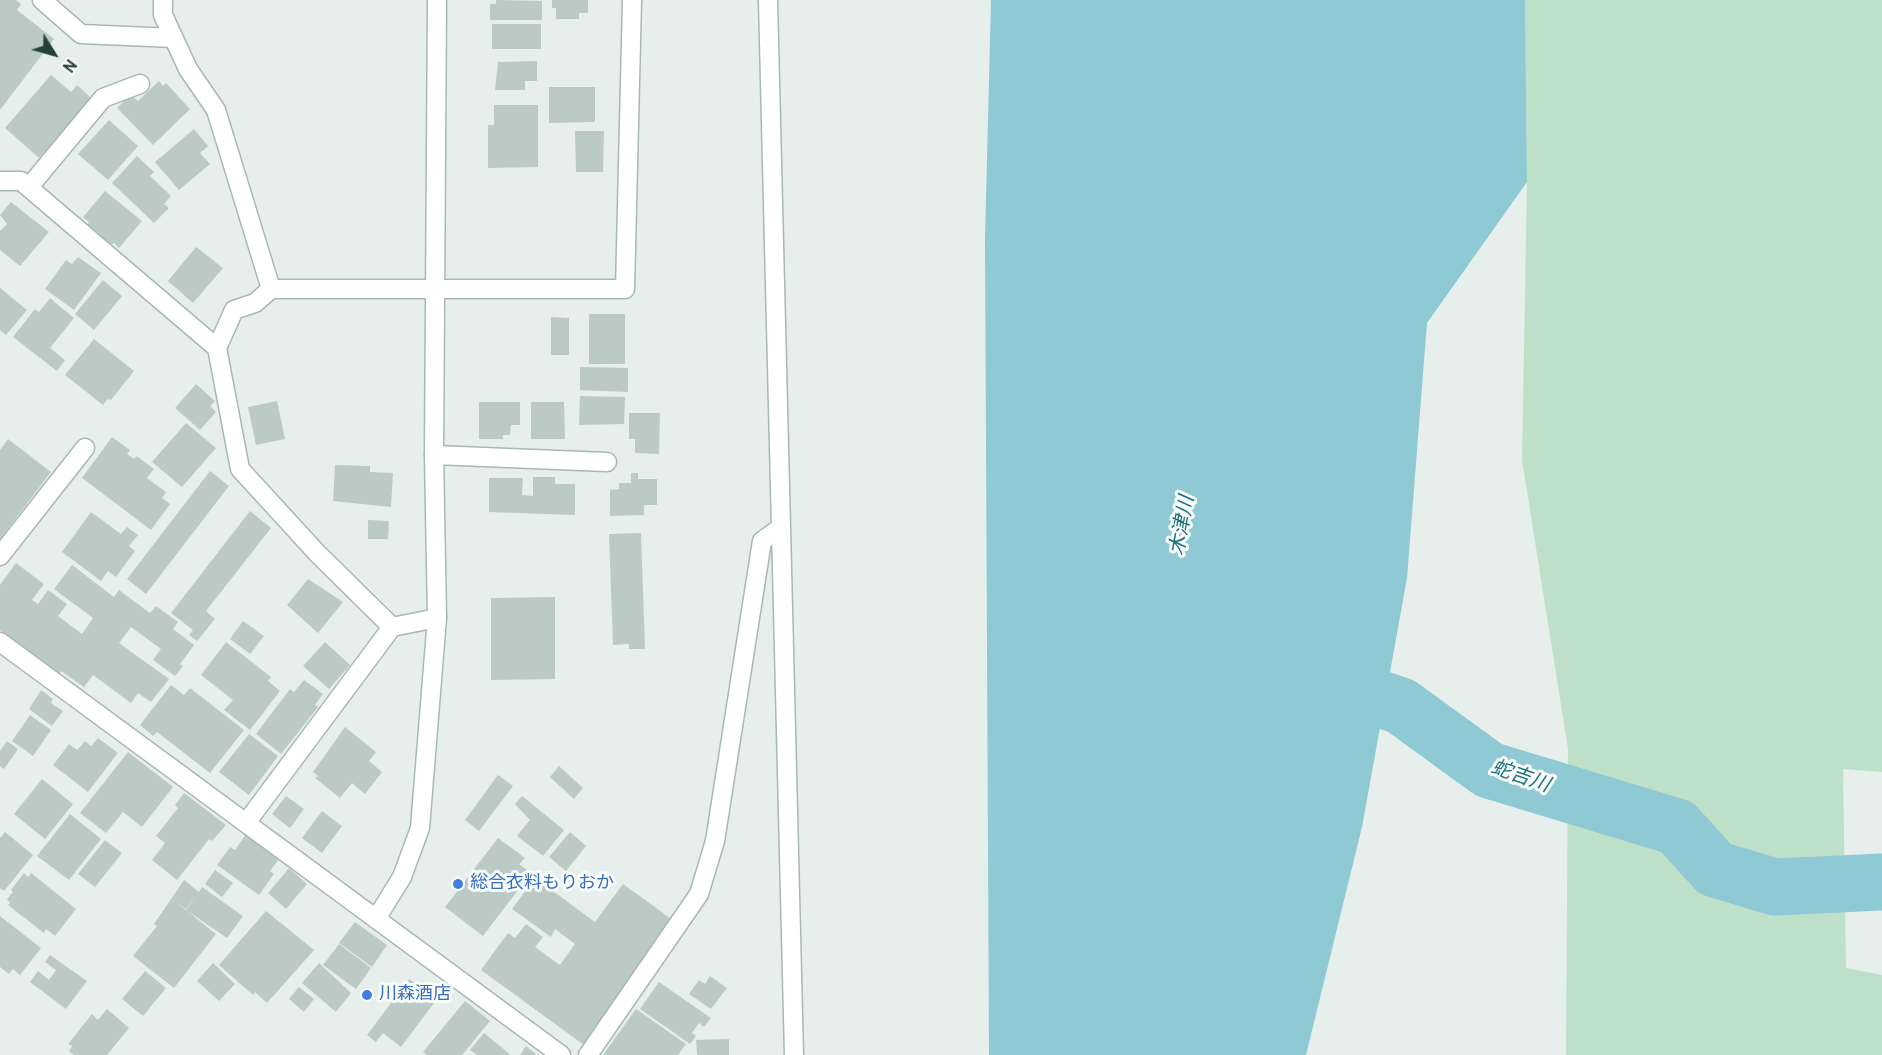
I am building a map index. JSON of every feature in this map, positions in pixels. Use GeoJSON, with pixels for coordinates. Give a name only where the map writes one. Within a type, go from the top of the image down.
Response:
{"type":"FeatureCollection","features":[{"type":"Feature","properties":{"kind":"street"},"geometry":{"type":"LineString","coordinates":[[42,0],[81,34],[174,38]]}},
{"type":"Feature","properties":{"kind":"street"},"geometry":{"type":"LineString","coordinates":[[163,0],[163,15],[188,69],[216,110],[271,289]]}},
{"type":"Feature","properties":{"kind":"street"},"geometry":{"type":"LineString","coordinates":[[376,919],[402,878],[420,828],[437,618],[435,289],[437,0]]}},
{"type":"Feature","properties":{"kind":"street"},"geometry":{"type":"LineString","coordinates":[[392,627],[317,553],[240,469],[216,348],[234,310],[255,303],[271,289],[625,289],[632,0]]}},
{"type":"Feature","properties":{"kind":"street"},"geometry":{"type":"LineString","coordinates":[[768,0],[794,1055]]}},
{"type":"Feature","properties":{"kind":"street"},"geometry":{"type":"LineString","coordinates":[[29,187],[103,98],[140,84]]}},
{"type":"Feature","properties":{"kind":"street"},"geometry":{"type":"LineString","coordinates":[[0,181],[21,181],[29,187],[216,348]]}},
{"type":"Feature","properties":{"kind":"street"},"geometry":{"type":"LineString","coordinates":[[0,556],[85,448]]}},
{"type":"Feature","properties":{"kind":"street"},"geometry":{"type":"LineString","coordinates":[[435,455],[607,462]]}},
{"type":"Feature","properties":{"kind":"street"},"geometry":{"type":"LineString","coordinates":[[588,1055],[699,894],[715,841],[762,541],[780,528]]}},
{"type":"Feature","properties":{"kind":"street"},"geometry":{"type":"LineString","coordinates":[[246,824],[392,627],[437,618]]}},
{"type":"Feature","properties":{"kind":"street"},"geometry":{"type":"LineString","coordinates":[[0,642],[561,1055]]}},
{"type":"Feature","properties":{"kind":"green space"},"geometry":{"type":"Polygon","coordinates":[[[1525,0],[1882,0],[1882,772],[1843,769],[1846,968],[1882,975],[1882,1055],[1566,1055],[1568,749],[1522,460],[1527,182],[1525,0]]]}},
{"type":"Feature","properties":{"kind":"water","name":"木津川"},"geometry":{"type":"Polygon","coordinates":[[[991,0],[1525,0],[1527,182],[1427,323],[1407,578],[1362,827],[1306,1055],[989,1055],[985,239],[991,0]]]}},
{"type":"Feature","properties":{"kind":"building"},"geometry":{"type":"Polygon","coordinates":[[[0,0],[16,0],[21,4],[17,10],[54,39],[0,110],[0,0]]]}},
{"type":"Feature","properties":{"kind":"building"},"geometry":{"type":"Polygon","coordinates":[[[496,0],[542,1],[542,20],[490,20],[490,4],[496,4],[496,0]]]}},
{"type":"Feature","properties":{"kind":"building"},"geometry":{"type":"Polygon","coordinates":[[[552,0],[588,0],[588,13],[579,13],[579,19],[556,19],[556,8],[552,8],[552,0]]]}},
{"type":"Feature","properties":{"kind":"building"},"geometry":{"type":"Polygon","coordinates":[[[492,24],[541,24],[541,49],[492,49],[492,24]]]}},
{"type":"Feature","properties":{"kind":"building"},"geometry":{"type":"Polygon","coordinates":[[[537,61],[537,81],[525,81],[525,90],[495,90],[498,62],[537,61]]]}},
{"type":"Feature","properties":{"kind":"building"},"geometry":{"type":"Polygon","coordinates":[[[51,75],[71,92],[77,85],[92,99],[39,158],[5,128],[51,75]]]}},
{"type":"Feature","properties":{"kind":"building"},"geometry":{"type":"Polygon","coordinates":[[[159,81],[163,86],[166,83],[190,109],[153,145],[117,108],[131,95],[138,101],[159,81]]]}},
{"type":"Feature","properties":{"kind":"building"},"geometry":{"type":"Polygon","coordinates":[[[549,87],[595,87],[595,122],[549,123],[549,87]]]}},
{"type":"Feature","properties":{"kind":"building"},"geometry":{"type":"Polygon","coordinates":[[[494,105],[538,105],[538,167],[488,168],[488,125],[494,125],[494,105]]]}},
{"type":"Feature","properties":{"kind":"building"},"geometry":{"type":"Polygon","coordinates":[[[109,120],[138,146],[108,180],[78,154],[109,120]]]}},
{"type":"Feature","properties":{"kind":"building"},"geometry":{"type":"Polygon","coordinates":[[[194,129],[208,146],[200,153],[210,164],[179,190],[155,162],[194,129]]]}},
{"type":"Feature","properties":{"kind":"building"},"geometry":{"type":"Polygon","coordinates":[[[575,131],[604,131],[603,172],[576,172],[575,131]]]}},
{"type":"Feature","properties":{"kind":"building"},"geometry":{"type":"Polygon","coordinates":[[[137,156],[154,172],[150,176],[171,196],[164,204],[169,208],[154,223],[112,183],[137,156]]]}},
{"type":"Feature","properties":{"kind":"building"},"geometry":{"type":"Polygon","coordinates":[[[105,191],[142,221],[119,248],[114,243],[110,246],[86,226],[89,222],[83,217],[105,191]]]}},
{"type":"Feature","properties":{"kind":"building"},"geometry":{"type":"Polygon","coordinates":[[[11,202],[49,232],[20,266],[0,250],[0,231],[7,224],[0,215],[11,202]]]}},
{"type":"Feature","properties":{"kind":"building"},"geometry":{"type":"Polygon","coordinates":[[[196,247],[223,268],[193,303],[168,281],[196,247]]]}},
{"type":"Feature","properties":{"kind":"building"},"geometry":{"type":"Polygon","coordinates":[[[78,257],[101,273],[74,310],[45,289],[66,260],[72,264],[78,257]]]}},
{"type":"Feature","properties":{"kind":"building"},"geometry":{"type":"Polygon","coordinates":[[[103,280],[122,296],[94,330],[75,314],[103,280]]]}},
{"type":"Feature","properties":{"kind":"building"},"geometry":{"type":"Polygon","coordinates":[[[0,288],[27,310],[6,335],[0,330],[0,288]]]}},
{"type":"Feature","properties":{"kind":"building"},"geometry":{"type":"Polygon","coordinates":[[[50,298],[74,318],[50,348],[65,360],[57,371],[13,337],[35,309],[39,312],[50,298]]]}},
{"type":"Feature","properties":{"kind":"building"},"geometry":{"type":"Polygon","coordinates":[[[589,314],[625,314],[625,364],[589,364],[589,314]]]}},
{"type":"Feature","properties":{"kind":"building"},"geometry":{"type":"Polygon","coordinates":[[[551,317],[569,318],[569,355],[551,355],[551,317]]]}},
{"type":"Feature","properties":{"kind":"building"},"geometry":{"type":"Polygon","coordinates":[[[94,339],[134,371],[111,400],[108,399],[103,405],[65,375],[94,339]]]}},
{"type":"Feature","properties":{"kind":"building"},"geometry":{"type":"Polygon","coordinates":[[[580,367],[628,368],[628,392],[580,390],[580,367]]]}},
{"type":"Feature","properties":{"kind":"building"},"geometry":{"type":"Polygon","coordinates":[[[196,384],[215,401],[210,406],[216,412],[200,430],[175,408],[196,384]]]}},
{"type":"Feature","properties":{"kind":"building"},"geometry":{"type":"Polygon","coordinates":[[[580,396],[625,397],[624,424],[579,425],[580,396]]]}},
{"type":"Feature","properties":{"kind":"building"},"geometry":{"type":"Polygon","coordinates":[[[277,401],[285,439],[256,445],[248,407],[277,401]]]}},
{"type":"Feature","properties":{"kind":"building"},"geometry":{"type":"Polygon","coordinates":[[[479,402],[520,402],[520,425],[511,425],[510,435],[503,435],[503,439],[479,439],[479,402]]]}},
{"type":"Feature","properties":{"kind":"building"},"geometry":{"type":"Polygon","coordinates":[[[531,402],[564,402],[565,439],[531,439],[531,402]]]}},
{"type":"Feature","properties":{"kind":"building"},"geometry":{"type":"Polygon","coordinates":[[[629,413],[660,413],[659,454],[635,453],[635,439],[629,439],[629,413]]]}},
{"type":"Feature","properties":{"kind":"building"},"geometry":{"type":"Polygon","coordinates":[[[186,423],[216,448],[182,487],[152,462],[186,423]]]}},
{"type":"Feature","properties":{"kind":"building"},"geometry":{"type":"Polygon","coordinates":[[[112,437],[130,450],[127,454],[134,459],[137,456],[154,469],[147,478],[166,492],[162,498],[170,504],[151,530],[82,478],[112,437]]]}},
{"type":"Feature","properties":{"kind":"building"},"geometry":{"type":"Polygon","coordinates":[[[8,439],[51,472],[0,539],[0,450],[8,439]]]}},
{"type":"Feature","properties":{"kind":"building"},"geometry":{"type":"Polygon","coordinates":[[[335,465],[370,466],[370,472],[393,473],[391,507],[333,501],[335,465]]]}},
{"type":"Feature","properties":{"kind":"building"},"geometry":{"type":"Polygon","coordinates":[[[210,471],[229,486],[146,594],[127,579],[210,471]]]}},
{"type":"Feature","properties":{"kind":"building"},"geometry":{"type":"Polygon","coordinates":[[[631,473],[638,473],[638,479],[657,479],[657,505],[644,505],[644,515],[610,516],[610,490],[619,489],[619,483],[631,483],[631,473]]]}},
{"type":"Feature","properties":{"kind":"building"},"geometry":{"type":"Polygon","coordinates":[[[533,477],[555,477],[555,484],[575,484],[575,515],[489,512],[489,478],[523,478],[522,495],[533,496],[533,477]]]}},
{"type":"Feature","properties":{"kind":"building"},"geometry":{"type":"Polygon","coordinates":[[[250,511],[271,528],[206,611],[215,619],[197,641],[189,635],[193,630],[171,613],[250,511]]]}},
{"type":"Feature","properties":{"kind":"building"},"geometry":{"type":"Polygon","coordinates":[[[91,512],[121,534],[127,527],[138,535],[129,546],[135,551],[116,577],[108,571],[101,581],[62,552],[91,512]]]}},
{"type":"Feature","properties":{"kind":"building"},"geometry":{"type":"Polygon","coordinates":[[[368,520],[389,521],[388,539],[368,539],[368,520]]]}},
{"type":"Feature","properties":{"kind":"building"},"geometry":{"type":"Polygon","coordinates":[[[641,533],[645,649],[629,649],[629,644],[613,645],[609,534],[641,533]]]}},
{"type":"Feature","properties":{"kind":"building"},"geometry":{"type":"Polygon","coordinates":[[[16,563],[44,584],[32,600],[38,604],[48,590],[67,604],[58,616],[82,634],[93,618],[54,589],[72,565],[114,597],[119,590],[150,613],[156,606],[178,622],[173,629],[194,645],[180,664],[183,666],[175,676],[153,660],[161,649],[131,627],[119,643],[169,679],[151,702],[138,693],[131,703],[93,675],[84,687],[61,671],[59,674],[0,630],[0,585],[16,563]]]}},
{"type":"Feature","properties":{"kind":"building"},"geometry":{"type":"Polygon","coordinates":[[[308,579],[343,602],[318,633],[287,605],[308,579]]]}},
{"type":"Feature","properties":{"kind":"building"},"geometry":{"type":"Polygon","coordinates":[[[555,597],[555,679],[491,680],[491,598],[555,597]]]}},
{"type":"Feature","properties":{"kind":"building"},"geometry":{"type":"Polygon","coordinates":[[[243,621],[264,636],[250,654],[230,639],[243,621]]]}},
{"type":"Feature","properties":{"kind":"building"},"geometry":{"type":"Polygon","coordinates":[[[226,642],[271,677],[268,681],[280,691],[250,730],[224,710],[233,700],[201,675],[226,642]]]}},
{"type":"Feature","properties":{"kind":"building"},"geometry":{"type":"Polygon","coordinates":[[[325,642],[350,665],[329,689],[303,666],[325,642]]]}},
{"type":"Feature","properties":{"kind":"building"},"geometry":{"type":"Polygon","coordinates":[[[304,680],[323,694],[315,705],[318,707],[281,754],[256,734],[290,689],[294,692],[304,680]]]}},
{"type":"Feature","properties":{"kind":"building"},"geometry":{"type":"Polygon","coordinates":[[[171,685],[184,695],[190,688],[244,730],[210,773],[157,732],[153,736],[140,725],[171,685]]]}},
{"type":"Feature","properties":{"kind":"building"},"geometry":{"type":"Polygon","coordinates":[[[41,690],[53,699],[51,703],[63,711],[52,726],[29,709],[41,690]]]}},
{"type":"Feature","properties":{"kind":"building"},"geometry":{"type":"Polygon","coordinates":[[[30,715],[51,730],[33,756],[12,741],[30,715]]]}},
{"type":"Feature","properties":{"kind":"building"},"geometry":{"type":"Polygon","coordinates":[[[345,727],[376,752],[369,761],[382,772],[365,794],[352,783],[340,798],[315,778],[318,776],[313,772],[345,727]]]}},
{"type":"Feature","properties":{"kind":"building"},"geometry":{"type":"Polygon","coordinates":[[[249,734],[278,756],[249,795],[219,772],[249,734]]]}},
{"type":"Feature","properties":{"kind":"building"},"geometry":{"type":"Polygon","coordinates":[[[98,738],[118,753],[88,792],[53,765],[69,744],[77,750],[85,741],[91,746],[98,738]]]}},
{"type":"Feature","properties":{"kind":"building"},"geometry":{"type":"Polygon","coordinates":[[[7,741],[18,749],[4,769],[0,766],[0,751],[7,741]]]}},
{"type":"Feature","properties":{"kind":"building"},"geometry":{"type":"Polygon","coordinates":[[[128,752],[173,787],[142,827],[123,812],[106,833],[80,813],[128,752]]]}},
{"type":"Feature","properties":{"kind":"building"},"geometry":{"type":"Polygon","coordinates":[[[559,766],[583,788],[574,799],[550,777],[559,766]]]}},
{"type":"Feature","properties":{"kind":"building"},"geometry":{"type":"Polygon","coordinates":[[[498,775],[513,786],[479,831],[465,820],[498,775]]]}},
{"type":"Feature","properties":{"kind":"building"},"geometry":{"type":"Polygon","coordinates":[[[42,779],[73,804],[45,839],[14,814],[42,779]]]}},
{"type":"Feature","properties":{"kind":"building"},"geometry":{"type":"Polygon","coordinates":[[[184,793],[226,825],[212,841],[209,839],[177,880],[152,860],[165,843],[156,836],[178,808],[175,805],[184,793]]]}},
{"type":"Feature","properties":{"kind":"building"},"geometry":{"type":"Polygon","coordinates":[[[286,796],[304,809],[290,828],[272,814],[286,796]]]}},
{"type":"Feature","properties":{"kind":"building"},"geometry":{"type":"Polygon","coordinates":[[[522,796],[564,830],[543,856],[517,836],[530,820],[515,804],[522,796]]]}},
{"type":"Feature","properties":{"kind":"building"},"geometry":{"type":"Polygon","coordinates":[[[322,811],[342,826],[322,853],[302,838],[322,811]]]}},
{"type":"Feature","properties":{"kind":"building"},"geometry":{"type":"Polygon","coordinates":[[[70,814],[101,839],[69,880],[37,856],[70,814]]]}},
{"type":"Feature","properties":{"kind":"building"},"geometry":{"type":"Polygon","coordinates":[[[5,832],[33,855],[4,891],[0,888],[0,838],[5,832]]]}},
{"type":"Feature","properties":{"kind":"building"},"geometry":{"type":"Polygon","coordinates":[[[570,832],[586,846],[566,871],[549,857],[570,832]]]}},
{"type":"Feature","properties":{"kind":"building"},"geometry":{"type":"Polygon","coordinates":[[[246,834],[279,859],[270,871],[274,874],[259,895],[217,865],[230,847],[235,850],[246,834]]]}},
{"type":"Feature","properties":{"kind":"building"},"geometry":{"type":"Polygon","coordinates":[[[498,838],[525,858],[519,864],[531,873],[483,936],[445,907],[498,838]]]}},
{"type":"Feature","properties":{"kind":"building"},"geometry":{"type":"Polygon","coordinates":[[[105,840],[122,853],[95,887],[78,874],[105,840]]]}},
{"type":"Feature","properties":{"kind":"building"},"geometry":{"type":"Polygon","coordinates":[[[289,868],[307,884],[286,909],[268,893],[289,868]]]}},
{"type":"Feature","properties":{"kind":"building"},"geometry":{"type":"Polygon","coordinates":[[[215,870],[233,883],[222,897],[205,884],[215,870]]]}},
{"type":"Feature","properties":{"kind":"building"},"geometry":{"type":"Polygon","coordinates":[[[24,873],[28,877],[31,873],[76,909],[55,936],[46,929],[44,933],[8,905],[10,903],[7,899],[13,892],[11,890],[24,873]]]}},
{"type":"Feature","properties":{"kind":"building"},"geometry":{"type":"Polygon","coordinates":[[[535,878],[595,922],[623,884],[674,921],[584,1045],[481,970],[508,933],[515,938],[526,924],[543,937],[535,947],[560,965],[575,944],[555,929],[551,937],[512,909],[535,878]]]}},
{"type":"Feature","properties":{"kind":"building"},"geometry":{"type":"Polygon","coordinates":[[[184,880],[199,892],[202,887],[243,916],[227,938],[186,910],[216,934],[174,988],[133,956],[157,926],[154,924],[184,880]]]}},
{"type":"Feature","properties":{"kind":"building"},"geometry":{"type":"Polygon","coordinates":[[[266,911],[314,950],[267,1003],[255,992],[253,995],[219,965],[266,911]]]}},
{"type":"Feature","properties":{"kind":"building"},"geometry":{"type":"Polygon","coordinates":[[[0,916],[41,948],[20,975],[13,969],[9,974],[0,967],[0,916]]]}},
{"type":"Feature","properties":{"kind":"building"},"geometry":{"type":"Polygon","coordinates":[[[355,922],[387,945],[372,967],[339,943],[355,922]]]}},
{"type":"Feature","properties":{"kind":"building"},"geometry":{"type":"Polygon","coordinates":[[[339,944],[371,968],[356,989],[323,965],[339,944]]]}},
{"type":"Feature","properties":{"kind":"building"},"geometry":{"type":"Polygon","coordinates":[[[50,955],[87,981],[66,1009],[30,982],[38,971],[49,980],[56,970],[45,962],[50,955]]]}},
{"type":"Feature","properties":{"kind":"building"},"geometry":{"type":"Polygon","coordinates":[[[213,963],[235,984],[219,1001],[197,981],[213,963]]]}},
{"type":"Feature","properties":{"kind":"building"},"geometry":{"type":"Polygon","coordinates":[[[319,963],[351,993],[336,1012],[302,983],[319,963]]]}},
{"type":"Feature","properties":{"kind":"building"},"geometry":{"type":"Polygon","coordinates":[[[145,971],[166,988],[143,1016],[122,999],[145,971]]]}},
{"type":"Feature","properties":{"kind":"building"},"geometry":{"type":"Polygon","coordinates":[[[710,976],[727,988],[711,1009],[689,994],[699,980],[705,984],[710,976]]]}},
{"type":"Feature","properties":{"kind":"building"},"geometry":{"type":"Polygon","coordinates":[[[409,979],[419,986],[422,981],[440,995],[401,1047],[383,1033],[376,1042],[367,1035],[409,979]]]}},
{"type":"Feature","properties":{"kind":"building"},"geometry":{"type":"Polygon","coordinates":[[[659,982],[711,1018],[704,1027],[699,1023],[692,1033],[696,1036],[690,1044],[640,1009],[659,982]]]}},
{"type":"Feature","properties":{"kind":"building"},"geometry":{"type":"Polygon","coordinates":[[[299,987],[314,999],[304,1012],[289,999],[299,987]]]}},
{"type":"Feature","properties":{"kind":"building"},"geometry":{"type":"Polygon","coordinates":[[[465,1001],[490,1021],[462,1055],[427,1055],[423,1052],[465,1001]]]}},
{"type":"Feature","properties":{"kind":"building"},"geometry":{"type":"Polygon","coordinates":[[[107,1009],[129,1028],[107,1055],[74,1055],[69,1051],[72,1046],[68,1044],[92,1014],[98,1020],[107,1009]]]}},
{"type":"Feature","properties":{"kind":"building"},"geometry":{"type":"Polygon","coordinates":[[[636,1009],[686,1044],[678,1055],[603,1055],[636,1009]]]}},
{"type":"Feature","properties":{"kind":"building"},"geometry":{"type":"Polygon","coordinates":[[[484,1033],[511,1055],[477,1055],[470,1050],[484,1033]]]}},
{"type":"Feature","properties":{"kind":"building"},"geometry":{"type":"Polygon","coordinates":[[[729,1039],[729,1055],[697,1055],[696,1040],[729,1039]]]}},
{"type":"Feature","properties":{"kind":"building"},"geometry":{"type":"Polygon","coordinates":[[[526,1046],[537,1055],[520,1055],[526,1046]]]}},
{"type":"Feature","properties":{"kind":"waterway","name":"蛇吉川"},"geometry":{"type":"LineString","coordinates":[[1312,676],[1401,706],[1489,770],[1677,827],[1715,869],[1775,887],[1882,882]]}},
{"type":"Feature","properties":{"kind":"place","name":"総合衣料もりおか"},"geometry":{"type":"Point","coordinates":[458,884]}},
{"type":"Feature","properties":{"kind":"place","name":"川森酒店"},"geometry":{"type":"Point","coordinates":[367,995]}}]}
